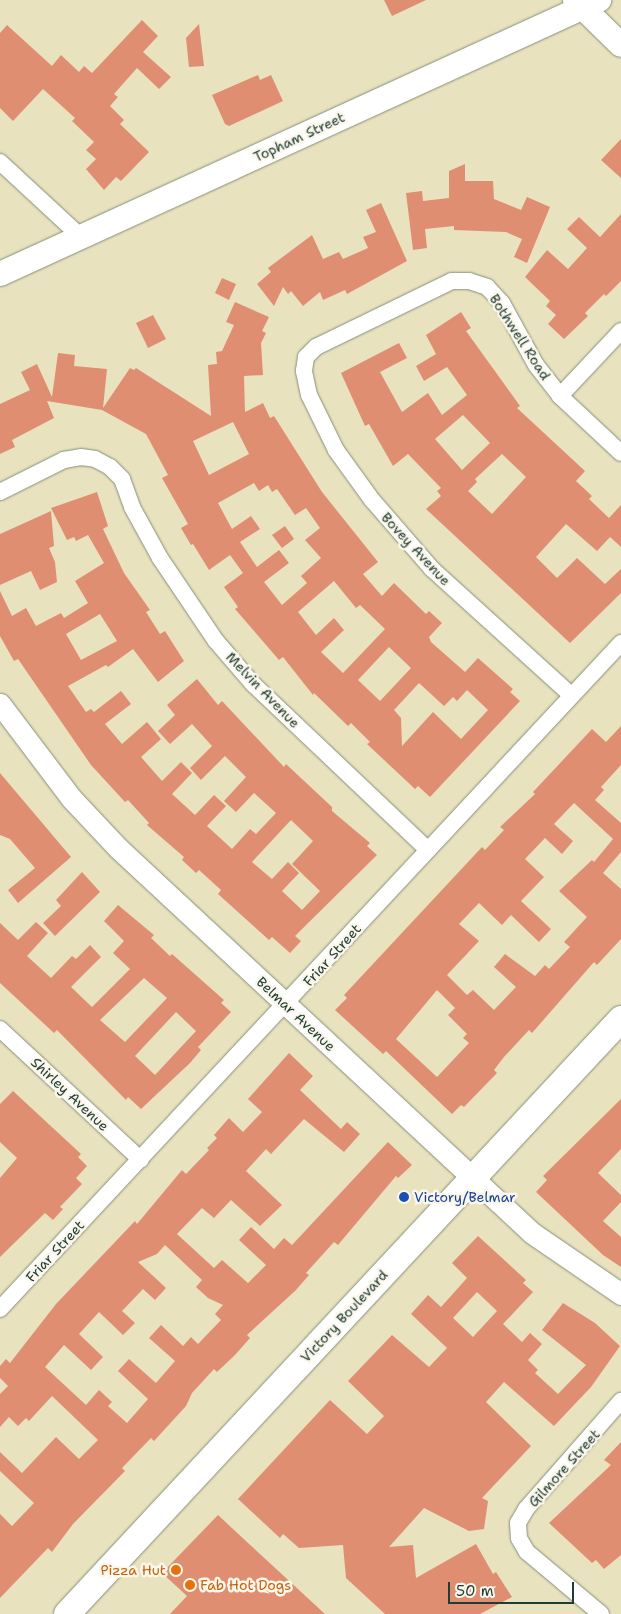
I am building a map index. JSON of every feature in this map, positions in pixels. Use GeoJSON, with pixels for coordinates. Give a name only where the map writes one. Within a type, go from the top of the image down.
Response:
{"type":"FeatureCollection","features":[{"type":"Feature","properties":{"kind":"main road"},"geometry":{"type":"LineString","coordinates":[[586,2],[621,45]]}},
{"type":"Feature","properties":{"kind":"main road","name":"Topham Street"},"geometry":{"type":"LineString","coordinates":[[0,274],[586,2]]}},
{"type":"Feature","properties":{"kind":"main road","name":"Victory Boulevard"},"geometry":{"type":"LineString","coordinates":[[67,1614],[621,1018]]}},
{"type":"Feature","properties":{"kind":"street"},"geometry":{"type":"LineString","coordinates":[[0,162],[81,237]]}},
{"type":"Feature","properties":{"kind":"street","name":"Bothwell Road"},"geometry":{"type":"LineString","coordinates":[[304,371],[306,357],[316,347],[452,282],[469,281],[487,287],[502,303],[536,365],[560,396],[621,454]]}},
{"type":"Feature","properties":{"kind":"street"},"geometry":{"type":"LineString","coordinates":[[560,396],[621,331]]}},
{"type":"Feature","properties":{"kind":"street","name":"Bovey Avenue"},"geometry":{"type":"LineString","coordinates":[[304,371],[309,395],[336,450],[403,538],[432,569],[571,695]]}},
{"type":"Feature","properties":{"kind":"street","name":"Melvin Avenue"},"geometry":{"type":"LineString","coordinates":[[0,492],[64,460],[81,457],[95,459],[122,479],[132,507],[160,558],[216,642],[253,684],[428,850]]}},
{"type":"Feature","properties":{"kind":"street","name":"Friar Street"},"geometry":{"type":"LineString","coordinates":[[0,1309],[286,1006],[621,643]]}},
{"type":"Feature","properties":{"kind":"street","name":"Belmar Avenue"},"geometry":{"type":"LineString","coordinates":[[0,704],[71,798],[118,848],[537,1237],[621,1294]]}},
{"type":"Feature","properties":{"kind":"street","name":"Shirley Avenue"},"geometry":{"type":"LineString","coordinates":[[0,1029],[141,1160]]}},
{"type":"Feature","properties":{"kind":"street","name":"Gilmore Street"},"geometry":{"type":"LineString","coordinates":[[601,1614],[539,1563],[519,1538],[518,1524],[526,1509],[621,1402]]}},
{"type":"Feature","properties":{"kind":"building"},"geometry":{"type":"Polygon","coordinates":[[[384,0],[426,0],[392,16],[384,0]]]}},
{"type":"Feature","properties":{"kind":"building"},"geometry":{"type":"Polygon","coordinates":[[[142,20],[158,36],[143,52],[171,77],[159,89],[137,68],[114,94],[118,97],[110,106],[124,120],[120,124],[149,152],[121,181],[116,177],[104,190],[86,169],[96,159],[86,150],[94,142],[72,121],[75,118],[43,89],[13,121],[0,108],[0,33],[7,25],[52,66],[61,55],[79,72],[84,66],[92,73],[142,20]]]}},
{"type":"Feature","properties":{"kind":"building"},"geometry":{"type":"Polygon","coordinates":[[[199,24],[204,66],[189,67],[186,38],[199,24]]]}},
{"type":"Feature","properties":{"kind":"building"},"geometry":{"type":"Polygon","coordinates":[[[258,75],[260,80],[271,75],[283,101],[229,126],[225,124],[212,95],[258,75]]]}},
{"type":"Feature","properties":{"kind":"building"},"geometry":{"type":"Polygon","coordinates":[[[621,139],[621,178],[601,160],[621,139]]]}},
{"type":"Feature","properties":{"kind":"building"},"geometry":{"type":"Polygon","coordinates":[[[465,164],[465,181],[493,181],[494,199],[521,210],[527,197],[550,207],[527,263],[514,257],[522,239],[506,232],[454,230],[454,226],[425,229],[427,248],[413,250],[406,193],[422,191],[423,201],[449,198],[449,171],[465,164]]]}},
{"type":"Feature","properties":{"kind":"building"},"geometry":{"type":"Polygon","coordinates":[[[381,203],[407,261],[347,294],[345,290],[323,300],[320,292],[303,306],[291,291],[288,294],[283,287],[274,306],[257,284],[271,272],[268,268],[312,235],[323,259],[339,252],[343,259],[368,248],[363,237],[376,232],[366,210],[381,203]]]}},
{"type":"Feature","properties":{"kind":"building"},"geometry":{"type":"Polygon","coordinates":[[[621,214],[621,281],[606,296],[604,294],[585,313],[588,316],[564,339],[548,324],[556,315],[546,306],[550,301],[525,277],[547,250],[568,269],[587,248],[567,229],[579,217],[600,237],[621,214]]]}},
{"type":"Feature","properties":{"kind":"building"},"geometry":{"type":"Polygon","coordinates":[[[222,278],[236,284],[229,300],[215,293],[222,278]]]}},
{"type":"Feature","properties":{"kind":"building"},"geometry":{"type":"Polygon","coordinates":[[[235,302],[269,317],[262,331],[266,333],[261,343],[263,375],[244,376],[245,412],[263,403],[270,418],[274,416],[322,492],[378,562],[363,574],[382,596],[394,583],[426,614],[429,611],[442,623],[429,637],[431,642],[465,672],[478,658],[513,689],[510,692],[520,701],[430,797],[418,786],[415,789],[367,744],[370,742],[351,723],[348,726],[314,693],[313,695],[283,657],[279,660],[235,609],[238,607],[224,587],[243,573],[230,555],[209,570],[193,544],[191,545],[181,528],[188,524],[162,478],[168,475],[146,434],[102,410],[47,401],[54,418],[12,440],[15,447],[0,454],[0,404],[30,390],[21,372],[37,364],[52,397],[58,353],[75,355],[74,366],[107,369],[103,408],[130,368],[134,370],[136,368],[211,416],[208,365],[217,364],[216,352],[222,351],[234,325],[226,322],[235,302]],[[233,422],[193,441],[209,475],[249,454],[233,422]],[[254,483],[218,503],[232,529],[251,516],[260,529],[240,542],[257,567],[279,550],[289,563],[264,582],[282,605],[307,583],[301,576],[321,558],[305,540],[320,528],[306,508],[295,515],[277,489],[272,492],[268,485],[259,491],[254,483]],[[334,581],[298,612],[316,635],[334,618],[344,630],[321,652],[343,673],[385,629],[360,605],[356,608],[334,581]],[[389,647],[358,680],[380,701],[411,668],[389,647]],[[419,683],[394,710],[401,718],[402,746],[433,712],[461,739],[488,710],[467,690],[457,701],[453,697],[444,706],[419,683]]]}},
{"type":"Feature","properties":{"kind":"building"},"geometry":{"type":"Polygon","coordinates":[[[461,312],[471,328],[466,331],[520,406],[517,408],[585,471],[576,481],[592,496],[589,499],[609,518],[621,505],[621,547],[610,537],[597,551],[566,524],[536,557],[557,578],[577,558],[605,584],[621,569],[621,593],[570,643],[426,509],[441,496],[437,491],[441,488],[408,454],[393,466],[369,424],[365,426],[341,373],[399,343],[407,358],[380,372],[402,412],[428,393],[442,415],[467,395],[447,367],[424,381],[416,366],[436,354],[426,335],[461,312]],[[463,415],[435,439],[462,470],[490,443],[463,415]],[[502,454],[475,479],[477,482],[468,491],[492,514],[526,477],[502,454]]]}},
{"type":"Feature","properties":{"kind":"building"},"geometry":{"type":"Polygon","coordinates":[[[153,315],[166,339],[148,348],[136,323],[153,315]]]}},
{"type":"Feature","properties":{"kind":"building"},"geometry":{"type":"Polygon","coordinates":[[[97,492],[108,526],[103,529],[124,573],[150,610],[146,612],[160,634],[165,631],[184,661],[158,682],[133,649],[108,667],[106,665],[68,686],[86,712],[91,709],[94,712],[121,691],[131,704],[105,724],[122,744],[147,722],[161,739],[141,757],[162,781],[181,762],[192,773],[172,794],[195,815],[214,795],[226,806],[207,826],[232,849],[250,829],[256,834],[276,813],[254,793],[236,812],[224,801],[246,777],[225,756],[201,780],[190,768],[212,746],[192,724],[170,744],[158,731],[175,715],[167,705],[197,679],[218,705],[222,701],[284,767],[286,764],[332,807],[332,811],[370,843],[367,846],[377,855],[295,936],[301,941],[290,953],[272,937],[269,940],[218,894],[221,890],[199,870],[196,873],[182,860],[184,857],[147,825],[149,823],[128,800],[125,802],[91,765],[18,659],[14,661],[0,636],[0,591],[12,616],[26,608],[36,626],[61,613],[64,618],[88,603],[75,581],[104,563],[88,535],[76,541],[74,537],[67,540],[51,508],[97,492]],[[100,614],[66,634],[81,660],[117,641],[100,614]],[[291,820],[252,862],[272,879],[288,862],[299,873],[282,891],[302,910],[320,891],[292,864],[313,841],[291,820]]]}},
{"type":"Feature","properties":{"kind":"building"},"geometry":{"type":"Polygon","coordinates":[[[51,511],[54,546],[49,548],[55,562],[57,582],[40,590],[31,571],[0,585],[0,534],[51,511]]]}},
{"type":"Feature","properties":{"kind":"building"},"geometry":{"type":"Polygon","coordinates":[[[285,526],[294,539],[282,548],[272,535],[285,526]]]}},
{"type":"Feature","properties":{"kind":"building"},"geometry":{"type":"Polygon","coordinates":[[[621,726],[621,765],[601,787],[604,790],[595,800],[621,823],[621,852],[603,873],[621,889],[621,939],[597,965],[594,962],[532,1033],[529,1030],[504,1057],[494,1070],[497,1073],[464,1107],[461,1105],[452,1114],[386,1051],[383,1054],[335,1010],[347,998],[344,995],[482,847],[485,850],[504,830],[500,827],[535,794],[533,792],[592,729],[606,742],[621,726]],[[574,803],[554,824],[573,841],[562,854],[545,838],[525,859],[544,877],[521,901],[551,929],[539,942],[511,915],[502,925],[479,903],[459,924],[479,941],[447,975],[467,995],[473,990],[494,1010],[516,987],[494,967],[505,954],[535,976],[545,965],[549,969],[570,947],[564,942],[587,917],[559,891],[592,860],[594,862],[613,839],[574,803]],[[437,990],[396,1039],[437,1077],[469,1043],[463,1038],[467,1034],[448,1015],[455,1008],[437,990]]]}},
{"type":"Feature","properties":{"kind":"building"},"geometry":{"type":"Polygon","coordinates":[[[0,773],[71,857],[18,903],[8,890],[35,868],[10,839],[0,835],[0,773]]]}},
{"type":"Feature","properties":{"kind":"building"},"geometry":{"type":"Polygon","coordinates":[[[82,872],[100,892],[55,936],[43,923],[61,906],[56,900],[82,872]]]}},
{"type":"Feature","properties":{"kind":"building"},"geometry":{"type":"Polygon","coordinates":[[[118,905],[154,935],[151,938],[170,956],[172,954],[224,1000],[221,1003],[231,1012],[198,1047],[201,1050],[190,1063],[141,1109],[128,1097],[126,1100],[57,1030],[54,1033],[0,983],[0,923],[18,940],[36,922],[48,933],[27,956],[51,978],[72,956],[76,959],[90,945],[101,957],[71,987],[92,1007],[130,969],[113,953],[124,941],[104,921],[118,905]],[[144,978],[100,1020],[125,1042],[167,998],[144,978]],[[176,1012],[135,1056],[155,1075],[196,1031],[176,1012]]]}},
{"type":"Feature","properties":{"kind":"building"},"geometry":{"type":"Polygon","coordinates":[[[289,1053],[313,1076],[300,1090],[341,1129],[347,1122],[360,1134],[344,1152],[304,1119],[271,1154],[266,1149],[246,1171],[282,1205],[260,1226],[231,1200],[214,1218],[202,1208],[177,1234],[214,1268],[222,1260],[248,1283],[266,1265],[239,1240],[251,1227],[274,1249],[284,1238],[292,1245],[388,1142],[412,1165],[398,1178],[396,1176],[338,1245],[334,1242],[306,1273],[309,1275],[296,1290],[247,1335],[250,1338],[235,1355],[217,1372],[214,1369],[192,1393],[186,1406],[154,1441],[151,1438],[122,1468],[125,1471],[73,1524],[52,1552],[48,1548],[0,1598],[0,1514],[12,1526],[34,1503],[0,1471],[0,1452],[22,1473],[56,1437],[79,1459],[98,1440],[52,1396],[29,1421],[26,1418],[18,1426],[9,1417],[0,1427],[0,1394],[8,1386],[0,1378],[0,1366],[6,1359],[10,1363],[56,1304],[135,1221],[137,1224],[182,1170],[186,1174],[209,1150],[207,1148],[217,1138],[214,1135],[229,1118],[243,1132],[262,1112],[248,1099],[289,1053]],[[165,1245],[157,1254],[138,1262],[166,1288],[155,1300],[143,1289],[122,1311],[135,1323],[123,1335],[99,1312],[79,1334],[103,1357],[91,1370],[64,1345],[45,1367],[86,1405],[99,1390],[112,1402],[108,1406],[127,1423],[148,1399],[118,1371],[129,1359],[156,1383],[175,1361],[149,1338],[161,1325],[183,1346],[191,1337],[198,1344],[221,1320],[215,1314],[223,1305],[208,1298],[196,1287],[202,1280],[165,1245]]]}},
{"type":"Feature","properties":{"kind":"building"},"geometry":{"type":"Polygon","coordinates":[[[13,1091],[81,1154],[78,1157],[87,1166],[76,1178],[82,1184],[60,1207],[63,1209],[53,1220],[45,1213],[0,1257],[0,1178],[17,1158],[0,1142],[0,1104],[13,1091]]]}},
{"type":"Feature","properties":{"kind":"building"},"geometry":{"type":"Polygon","coordinates":[[[621,1099],[621,1149],[598,1173],[621,1195],[621,1202],[603,1221],[621,1237],[621,1267],[603,1255],[536,1192],[547,1180],[543,1176],[621,1099]]]}},
{"type":"Feature","properties":{"kind":"building"},"geometry":{"type":"Polygon","coordinates":[[[478,1236],[526,1280],[523,1283],[533,1292],[503,1324],[522,1342],[530,1333],[542,1344],[528,1360],[538,1370],[535,1373],[558,1394],[586,1365],[542,1330],[563,1303],[595,1323],[620,1346],[591,1387],[554,1426],[504,1382],[486,1402],[531,1446],[482,1498],[488,1501],[484,1529],[469,1531],[424,1508],[389,1547],[413,1545],[416,1578],[476,1544],[493,1574],[496,1572],[512,1597],[480,1614],[385,1614],[346,1578],[343,1545],[299,1548],[283,1534],[280,1538],[238,1499],[330,1400],[367,1434],[384,1416],[348,1381],[392,1335],[429,1367],[447,1348],[411,1314],[428,1295],[441,1307],[467,1278],[452,1263],[478,1236]],[[477,1292],[453,1318],[473,1337],[497,1311],[477,1292]]]}},
{"type":"Feature","properties":{"kind":"building"},"geometry":{"type":"Polygon","coordinates":[[[621,1442],[621,1555],[604,1569],[596,1560],[592,1563],[549,1523],[611,1465],[604,1460],[621,1442]]]}},
{"type":"Feature","properties":{"kind":"building"},"geometry":{"type":"Polygon","coordinates":[[[218,1515],[325,1614],[170,1614],[187,1596],[162,1573],[218,1515]]]}},
{"type":"Feature","properties":{"kind":"place","name":"Victory/Belmar"},"geometry":{"type":"Point","coordinates":[404,1197]}},
{"type":"Feature","properties":{"kind":"place","name":"Pizza Hut"},"geometry":{"type":"Point","coordinates":[176,1570]}},
{"type":"Feature","properties":{"kind":"place","name":"Fab Hot Dogs"},"geometry":{"type":"Point","coordinates":[190,1585]}}]}
